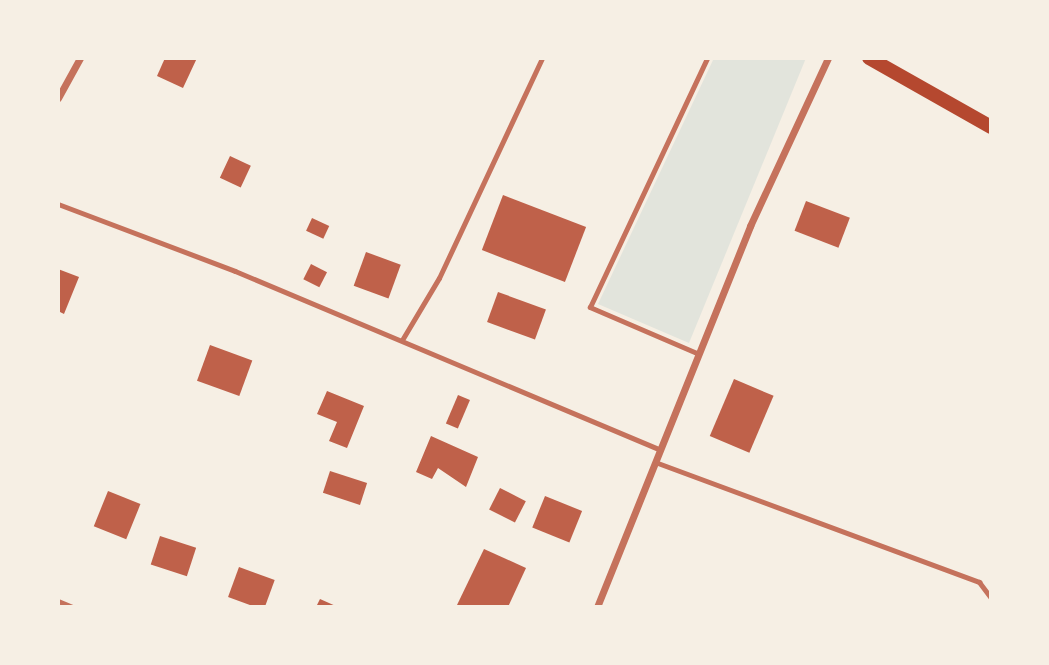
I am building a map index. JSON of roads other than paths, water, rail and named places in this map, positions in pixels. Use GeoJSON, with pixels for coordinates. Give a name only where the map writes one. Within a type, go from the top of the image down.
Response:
{"type":"FeatureCollection","features":[{"type":"Feature","properties":{"kind":"main road"},"geometry":{"type":"LineString","coordinates":[[869,58],[991,127]]}},
{"type":"Feature","properties":{"kind":"street"},"geometry":{"type":"LineString","coordinates":[[58,99],[80,58]]}},
{"type":"Feature","properties":{"kind":"street"},"geometry":{"type":"LineString","coordinates":[[597,607],[750,226],[828,58]]}},
{"type":"Feature","properties":{"kind":"lane"},"geometry":{"type":"LineString","coordinates":[[402,340],[439,278],[542,58]]}},
{"type":"Feature","properties":{"kind":"lane"},"geometry":{"type":"LineString","coordinates":[[699,354],[590,307],[707,58]]}},
{"type":"Feature","properties":{"kind":"lane"},"geometry":{"type":"LineString","coordinates":[[58,204],[402,340],[660,450]]}},
{"type":"Feature","properties":{"kind":"lane"},"geometry":{"type":"LineString","coordinates":[[655,462],[979,582],[991,598]]}},
{"type":"Feature","properties":{"kind":"lane"},"geometry":{"type":"LineString","coordinates":[[58,601],[72,607]]}}]}
